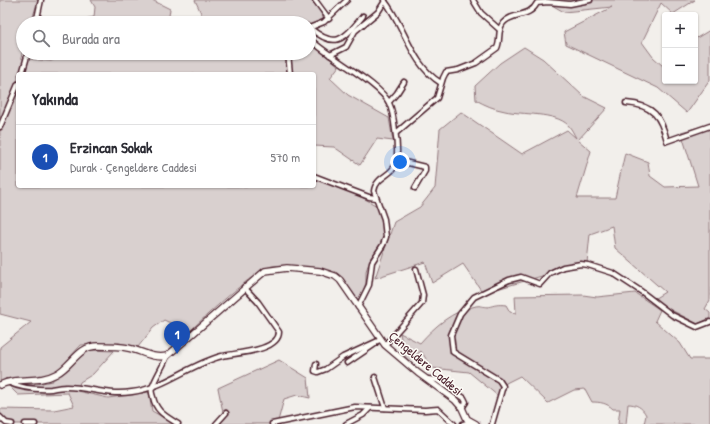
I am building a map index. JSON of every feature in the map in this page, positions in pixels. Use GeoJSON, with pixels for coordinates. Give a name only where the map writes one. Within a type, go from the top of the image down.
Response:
{"type":"FeatureCollection","features":[{"type":"Feature","properties":{"kind":"main road","name":"Çengeldere Caddesi"},"geometry":{"type":"LineString","coordinates":[[167,356],[244,287],[265,271],[287,268],[320,271],[335,276],[340,280],[380,340],[425,378],[448,394],[462,408],[473,423]]}},
{"type":"Feature","properties":{"kind":"main road"},"geometry":{"type":"LineString","coordinates":[[0,385],[6,382],[34,381],[50,377],[64,369],[83,350],[92,346],[129,348],[154,357],[167,356]]}},
{"type":"Feature","properties":{"kind":"street"},"geometry":{"type":"LineString","coordinates":[[38,16],[41,0]]}},
{"type":"Feature","properties":{"kind":"street"},"geometry":{"type":"LineString","coordinates":[[315,0],[329,18]]}},
{"type":"Feature","properties":{"kind":"street"},"geometry":{"type":"LineString","coordinates":[[316,25],[329,18],[347,0]]}},
{"type":"Feature","properties":{"kind":"street"},"geometry":{"type":"LineString","coordinates":[[385,0],[416,57],[433,77],[441,83]]}},
{"type":"Feature","properties":{"kind":"street"},"geometry":{"type":"LineString","coordinates":[[330,56],[346,47],[355,31],[378,12],[385,0]]}},
{"type":"Feature","properties":{"kind":"street"},"geometry":{"type":"LineString","coordinates":[[473,0],[481,13],[500,30]]}},
{"type":"Feature","properties":{"kind":"street"},"geometry":{"type":"LineString","coordinates":[[396,133],[437,98],[446,72],[458,70],[476,63],[497,48],[502,24],[507,20],[526,14],[533,10],[536,2],[570,4],[590,0]]}},
{"type":"Feature","properties":{"kind":"street"},"geometry":{"type":"LineString","coordinates":[[316,33],[333,41],[348,35],[363,16]]}},
{"type":"Feature","properties":{"kind":"street"},"geometry":{"type":"LineString","coordinates":[[316,44],[330,56],[370,84],[389,102],[396,133],[396,160],[394,169],[376,184],[374,191],[384,219],[386,237],[383,245],[372,262],[370,282],[358,307]]}},
{"type":"Feature","properties":{"kind":"street"},"geometry":{"type":"LineString","coordinates":[[23,72],[26,60]]}},
{"type":"Feature","properties":{"kind":"street"},"geometry":{"type":"LineString","coordinates":[[289,60],[290,72]]}},
{"type":"Feature","properties":{"kind":"street"},"geometry":{"type":"LineString","coordinates":[[389,102],[398,93],[404,82]]}},
{"type":"Feature","properties":{"kind":"street"},"geometry":{"type":"LineString","coordinates":[[0,127],[16,89]]}},
{"type":"Feature","properties":{"kind":"street"},"geometry":{"type":"LineString","coordinates":[[626,103],[640,105],[655,114],[663,124],[667,141],[710,126]]}},
{"type":"Feature","properties":{"kind":"street"},"geometry":{"type":"LineString","coordinates":[[396,160],[425,167],[425,171],[415,188]]}},
{"type":"Feature","properties":{"kind":"street"},"geometry":{"type":"LineString","coordinates":[[316,177],[369,197],[376,198]]}},
{"type":"Feature","properties":{"kind":"street"},"geometry":{"type":"LineString","coordinates":[[492,424],[503,386],[499,380],[453,352],[451,335],[460,314],[479,294],[509,280],[521,277],[540,284],[550,273],[563,267],[581,264],[613,273],[642,292],[672,315],[697,327],[710,322]]}},
{"type":"Feature","properties":{"kind":"street"},"geometry":{"type":"LineString","coordinates":[[385,345],[422,303],[423,295],[416,269]]}},
{"type":"Feature","properties":{"kind":"street"},"geometry":{"type":"LineString","coordinates":[[6,382],[25,388],[51,389],[66,387],[112,394],[152,388],[220,356],[264,348],[276,339],[279,332],[258,302],[244,287]]}},
{"type":"Feature","properties":{"kind":"street"},"geometry":{"type":"LineString","coordinates":[[347,363],[380,340]]}},
{"type":"Feature","properties":{"kind":"street"},"geometry":{"type":"LineString","coordinates":[[316,364],[315,371],[321,372],[343,357],[380,340]]}},
{"type":"Feature","properties":{"kind":"street"},"geometry":{"type":"LineString","coordinates":[[167,356],[152,388],[155,406],[161,414],[178,424]]}},
{"type":"Feature","properties":{"kind":"street"},"geometry":{"type":"LineString","coordinates":[[375,377],[385,408]]}},
{"type":"Feature","properties":{"kind":"street"},"geometry":{"type":"LineString","coordinates":[[272,424],[355,407],[438,409],[454,424]]}},
{"type":"Feature","properties":{"kind":"street"},"geometry":{"type":"LineString","coordinates":[[346,424],[363,415],[370,408]]}},
{"type":"Feature","properties":{"kind":"street"},"geometry":{"type":"LineString","coordinates":[[216,424],[226,413]]}},
{"type":"Feature","properties":{"kind":"street"},"geometry":{"type":"LineString","coordinates":[[0,417],[6,422],[12,424]]}},
{"type":"Feature","properties":{"kind":"street"},"geometry":{"type":"LineString","coordinates":[[463,424],[473,423]]}},
{"type":"Feature","properties":{"kind":"street"},"geometry":{"type":"LineString","coordinates":[[25,424],[35,424]]}},
{"type":"Feature","properties":{"kind":"shaded area"},"geometry":{"type":"Polygon","coordinates":[[[0,0],[38,0],[33,16],[16,16],[16,60],[316,60],[316,48],[339,66],[330,78],[348,95],[389,118],[393,141],[377,139],[360,165],[334,147],[316,146],[316,72],[16,72],[16,188],[316,188],[316,178],[360,196],[377,206],[386,231],[383,242],[371,257],[366,271],[366,283],[359,302],[345,282],[336,275],[292,266],[272,266],[264,269],[242,285],[189,332],[164,320],[153,328],[138,347],[119,343],[81,345],[59,369],[41,378],[0,382],[0,347],[31,322],[0,314],[0,0]]]}},
{"type":"Feature","properties":{"kind":"shaded area"},"geometry":{"type":"Polygon","coordinates":[[[91,0],[152,0],[170,9],[169,16],[94,16],[95,7],[91,0]]]}},
{"type":"Feature","properties":{"kind":"shaded area"},"geometry":{"type":"Polygon","coordinates":[[[195,0],[310,0],[319,9],[325,22],[316,25],[316,16],[201,16],[195,0]]]}},
{"type":"Feature","properties":{"kind":"shaded area"},"geometry":{"type":"Polygon","coordinates":[[[543,0],[695,0],[676,12],[671,12],[661,3],[642,42],[653,57],[662,65],[662,84],[698,84],[698,37],[710,30],[710,80],[687,113],[658,88],[566,44],[564,32],[612,7],[564,12],[543,0]]]}},
{"type":"Feature","properties":{"kind":"shaded area"},"geometry":{"type":"Polygon","coordinates":[[[524,47],[543,59],[583,96],[607,108],[578,140],[591,151],[577,198],[615,198],[625,153],[648,162],[650,176],[665,187],[698,186],[681,132],[710,124],[710,300],[705,309],[710,313],[710,318],[698,324],[652,300],[665,292],[615,248],[612,226],[590,234],[587,263],[483,293],[463,264],[432,283],[425,262],[375,278],[394,222],[420,207],[435,188],[440,129],[461,112],[522,154],[567,130],[576,138],[568,125],[555,118],[501,110],[490,107],[476,100],[475,86],[500,63],[524,47]]]}},
{"type":"Feature","properties":{"kind":"shaded area"},"geometry":{"type":"Polygon","coordinates":[[[635,293],[660,310],[655,321],[680,343],[690,359],[710,359],[710,424],[644,424],[646,415],[643,410],[636,405],[628,404],[626,424],[618,424],[620,409],[613,409],[603,403],[592,402],[585,389],[574,390],[548,403],[520,376],[506,383],[498,396],[469,372],[432,368],[421,351],[409,361],[404,355],[400,333],[420,343],[445,320],[467,308],[506,305],[510,312],[516,313],[515,296],[583,295],[597,297],[635,293]]]}},
{"type":"Feature","properties":{"kind":"shaded area"},"geometry":{"type":"Polygon","coordinates":[[[89,350],[114,351],[93,374],[80,382],[77,391],[108,398],[149,392],[152,411],[175,424],[5,424],[0,418],[0,409],[54,410],[74,406],[68,393],[18,395],[8,385],[37,384],[52,381],[89,350]]]}},
{"type":"Feature","properties":{"kind":"shaded area"},"geometry":{"type":"Polygon","coordinates":[[[279,360],[308,378],[310,398],[297,395],[284,399],[278,421],[269,424],[217,424],[223,412],[218,388],[279,360]]]}},
{"type":"Feature","properties":{"kind":"place","name":"Erzincan Sokak"},"geometry":{"type":"Point","coordinates":[177,354]}}]}
